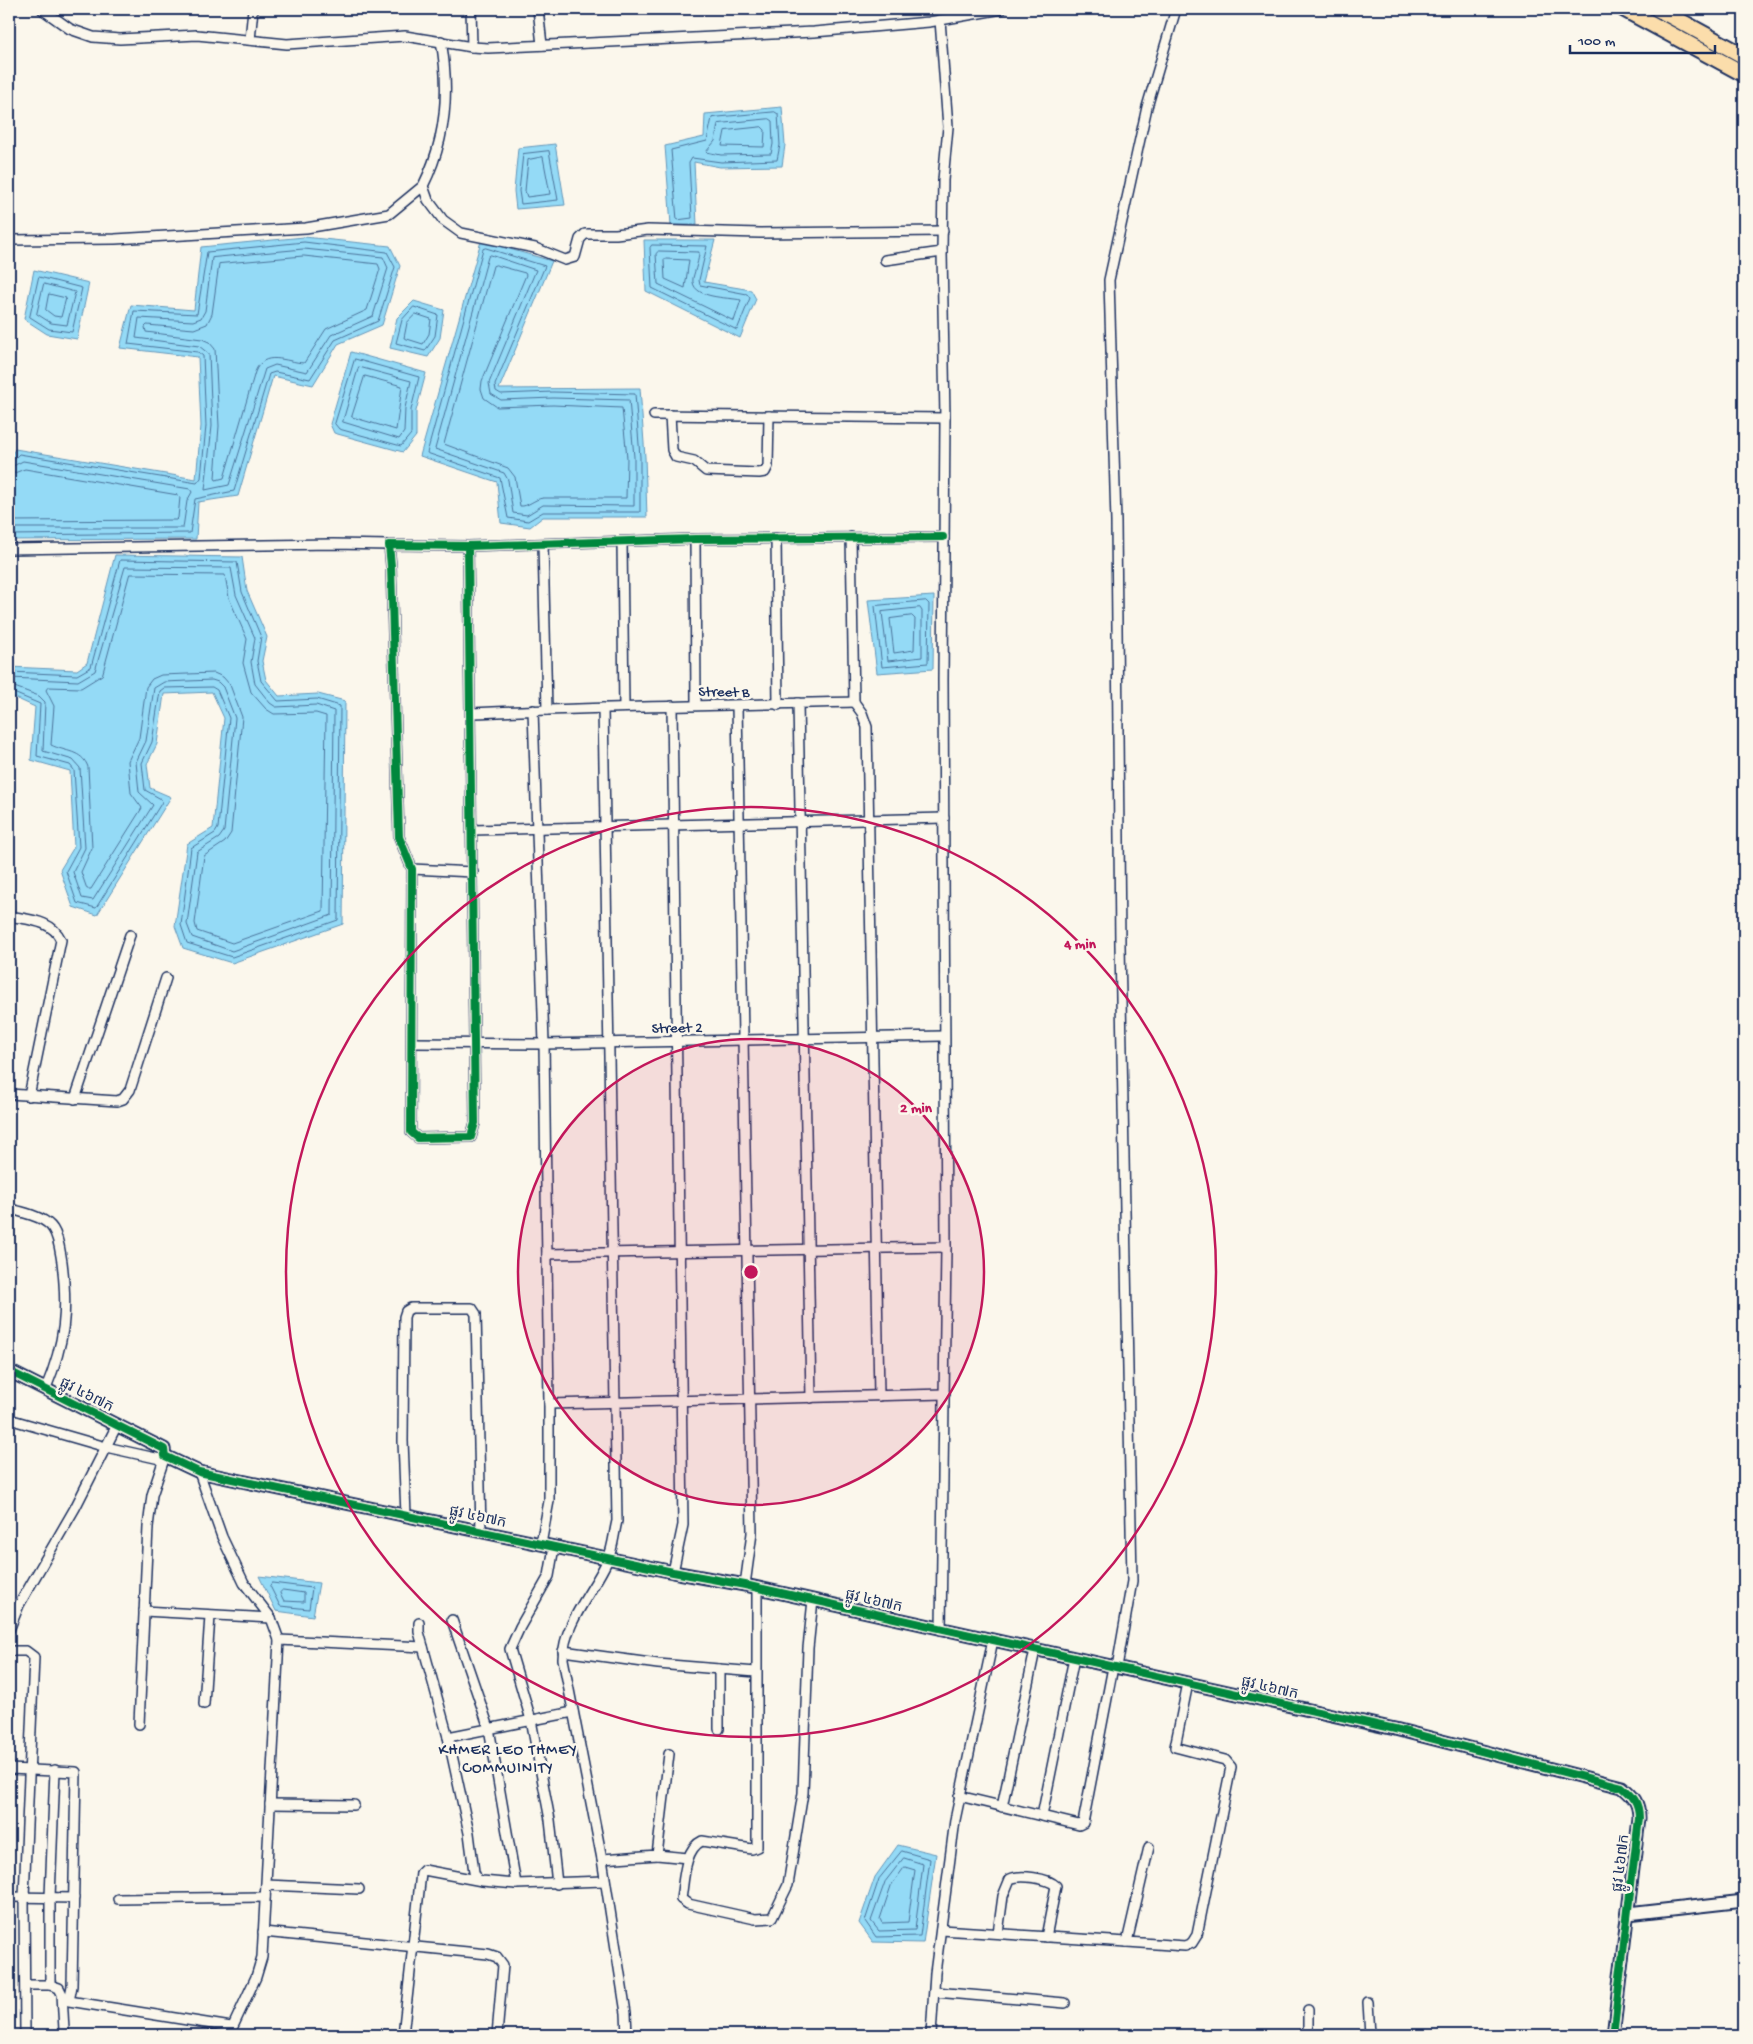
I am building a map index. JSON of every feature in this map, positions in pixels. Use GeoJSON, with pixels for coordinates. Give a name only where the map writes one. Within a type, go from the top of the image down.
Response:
{"type":"FeatureCollection","features":[{"type":"Feature","properties":{"kind":"main road"},"geometry":{"type":"LineString","coordinates":[[1624,9],[1744,74]]}},
{"type":"Feature","properties":{"kind":"main road"},"geometry":{"type":"LineString","coordinates":[[1658,9],[1744,56]]}},
{"type":"Feature","properties":{"kind":"street"},"geometry":{"type":"LineString","coordinates":[[250,40],[253,9]]}},
{"type":"Feature","properties":{"kind":"street"},"geometry":{"type":"LineString","coordinates":[[472,9],[472,47]]}},
{"type":"Feature","properties":{"kind":"street"},"geometry":{"type":"LineString","coordinates":[[538,9],[542,45]]}},
{"type":"Feature","properties":{"kind":"street"},"geometry":{"type":"LineString","coordinates":[[46,10],[70,28],[93,37],[120,39],[197,35],[287,44],[405,36],[472,47],[814,32],[940,20],[1002,9]]}},
{"type":"Feature","properties":{"kind":"street"},"geometry":{"type":"LineString","coordinates":[[959,1796],[1079,1825],[1083,1823],[1132,1580],[1120,945],[1116,522],[1109,280],[1147,107],[1176,9]]}},
{"type":"Feature","properties":{"kind":"street"},"geometry":{"type":"LineString","coordinates":[[940,20],[948,126],[943,180],[944,231],[942,252],[945,418],[943,537],[943,1036],[946,1247],[941,1630]]}},
{"type":"Feature","properties":{"kind":"street"},"geometry":{"type":"LineString","coordinates":[[9,240],[115,240],[306,228],[388,214],[422,186],[434,162],[444,114],[445,62],[441,41]]}},
{"type":"Feature","properties":{"kind":"street"},"geometry":{"type":"LineString","coordinates":[[422,186],[428,200],[443,220],[461,234],[535,248],[565,260],[575,257],[580,239],[586,234],[616,234],[648,230],[760,233],[944,231]]}},
{"type":"Feature","properties":{"kind":"street"},"geometry":{"type":"LineString","coordinates":[[885,260],[942,252]]}},
{"type":"Feature","properties":{"kind":"street"},"geometry":{"type":"LineString","coordinates":[[654,415],[945,418]]}},
{"type":"Feature","properties":{"kind":"street"},"geometry":{"type":"LineString","coordinates":[[670,415],[672,450],[676,457],[694,461],[706,471],[759,473],[766,472],[768,466],[769,416]]}},
{"type":"Feature","properties":{"kind":"street"},"geometry":{"type":"LineString","coordinates":[[851,537],[854,702],[862,713],[867,726],[867,820],[878,1396]]}},
{"type":"Feature","properties":{"kind":"street"},"geometry":{"type":"LineString","coordinates":[[9,549],[333,544],[468,546],[776,538],[943,537]]}},
{"type":"Feature","properties":{"kind":"street"},"geometry":{"type":"LineString","coordinates":[[776,538],[778,705]]}},
{"type":"Feature","properties":{"kind":"street"},"geometry":{"type":"LineString","coordinates":[[695,540],[696,704]]}},
{"type":"Feature","properties":{"kind":"street"},"geometry":{"type":"LineString","coordinates":[[622,542],[624,707]]}},
{"type":"Feature","properties":{"kind":"street"},"geometry":{"type":"LineString","coordinates":[[543,544],[547,710]]}},
{"type":"Feature","properties":{"kind":"street"},"geometry":{"type":"LineString","coordinates":[[389,545],[392,566],[399,837],[412,869],[411,1132],[418,1138],[471,1137],[475,1123],[472,713],[468,546]]}},
{"type":"Feature","properties":{"kind":"street","name":"Street B"},"geometry":{"type":"LineString","coordinates":[[472,713],[696,704],[737,706],[854,702]]}},
{"type":"Feature","properties":{"kind":"street"},"geometry":{"type":"LineString","coordinates":[[798,703],[811,1398]]}},
{"type":"Feature","properties":{"kind":"street"},"geometry":{"type":"LineString","coordinates":[[672,706],[683,1524],[673,1572]]}},
{"type":"Feature","properties":{"kind":"street"},"geometry":{"type":"LineString","coordinates":[[737,706],[752,1533],[745,1585]]}},
{"type":"Feature","properties":{"kind":"street"},"geometry":{"type":"LineString","coordinates":[[604,708],[617,1521],[609,1558],[582,1605],[563,1651],[602,1859],[626,2013],[627,2035]]}},
{"type":"Feature","properties":{"kind":"street"},"geometry":{"type":"LineString","coordinates":[[533,710],[544,1044],[550,1501],[541,1544]]}},
{"type":"Feature","properties":{"kind":"street"},"geometry":{"type":"LineString","coordinates":[[472,830],[944,818]]}},
{"type":"Feature","properties":{"kind":"street"},"geometry":{"type":"LineString","coordinates":[[412,869],[473,872]]}},
{"type":"Feature","properties":{"kind":"street"},"geometry":{"type":"LineString","coordinates":[[9,916],[49,925],[57,931],[61,940],[28,1096]]}},
{"type":"Feature","properties":{"kind":"street"},"geometry":{"type":"LineString","coordinates":[[75,1099],[130,935]]}},
{"type":"Feature","properties":{"kind":"street"},"geometry":{"type":"LineString","coordinates":[[9,1094],[117,1101],[126,1096],[150,1033],[166,978]]}},
{"type":"Feature","properties":{"kind":"street","name":"Street 2"},"geometry":{"type":"LineString","coordinates":[[412,1043],[544,1044],[943,1036]]}},
{"type":"Feature","properties":{"kind":"street"},"geometry":{"type":"LineString","coordinates":[[9,1208],[45,1221],[53,1228],[58,1240],[66,1308],[58,1358],[46,1388]]}},
{"type":"Feature","properties":{"kind":"street"},"geometry":{"type":"LineString","coordinates":[[547,1254],[946,1247]]}},
{"type":"Feature","properties":{"kind":"street"},"geometry":{"type":"LineString","coordinates":[[406,1515],[403,1441],[404,1317],[406,1311],[412,1308],[472,1308],[476,1314],[481,1531]]}},
{"type":"Feature","properties":{"kind":"street","name":"ផ្លូវ ៤៦៧ក"},"geometry":{"type":"LineString","coordinates":[[9,1371],[164,1449],[165,1456],[199,1472],[673,1572],[745,1585],[941,1630],[1188,1683],[1395,1730],[1622,1787],[1634,1796],[1639,1808],[1613,2035]]}},
{"type":"Feature","properties":{"kind":"street"},"geometry":{"type":"LineString","coordinates":[[549,1404],[945,1394]]}},
{"type":"Feature","properties":{"kind":"street"},"geometry":{"type":"LineString","coordinates":[[9,1418],[106,1447],[160,1459],[165,1456]]}},
{"type":"Feature","properties":{"kind":"street"},"geometry":{"type":"LineString","coordinates":[[9,1630],[19,1606],[75,1508],[117,1425]]}},
{"type":"Feature","properties":{"kind":"street"},"geometry":{"type":"LineString","coordinates":[[139,1724],[148,1527],[152,1495],[165,1456]]}},
{"type":"Feature","properties":{"kind":"street"},"geometry":{"type":"LineString","coordinates":[[66,2001],[230,2031],[256,1977],[262,1956],[279,1640],[271,1618],[240,1576],[222,1537],[199,1472]]}},
{"type":"Feature","properties":{"kind":"street"},"geometry":{"type":"LineString","coordinates":[[554,1547],[549,1576],[520,1627],[510,1649],[531,1720],[550,1820],[558,1884]]}},
{"type":"Feature","properties":{"kind":"street"},"geometry":{"type":"LineString","coordinates":[[757,1588],[756,1847],[752,1849],[702,1841],[696,1844],[688,1858],[681,1899],[688,1904],[755,1919],[772,1918],[788,1885],[803,1793],[808,1648],[812,1600]]}},
{"type":"Feature","properties":{"kind":"street"},"geometry":{"type":"LineString","coordinates":[[144,1611],[271,1618]]}},
{"type":"Feature","properties":{"kind":"street"},"geometry":{"type":"LineString","coordinates":[[204,1704],[210,1616]]}},
{"type":"Feature","properties":{"kind":"street"},"geometry":{"type":"LineString","coordinates":[[452,1620],[489,1728],[516,1884]]}},
{"type":"Feature","properties":{"kind":"street"},"geometry":{"type":"LineString","coordinates":[[419,1623],[423,1647],[448,1737],[469,1833],[474,1872],[477,1879]]}},
{"type":"Feature","properties":{"kind":"street"},"geometry":{"type":"LineString","coordinates":[[279,1640],[423,1647]]}},
{"type":"Feature","properties":{"kind":"street"},"geometry":{"type":"LineString","coordinates":[[932,2035],[934,1992],[941,1930],[959,1796],[993,1640]]}},
{"type":"Feature","properties":{"kind":"street"},"geometry":{"type":"LineString","coordinates":[[1002,1806],[1036,1650]]}},
{"type":"Feature","properties":{"kind":"street"},"geometry":{"type":"LineString","coordinates":[[9,1651],[26,1652],[34,1657],[24,1897],[25,2035]]}},
{"type":"Feature","properties":{"kind":"street"},"geometry":{"type":"LineString","coordinates":[[563,1651],[756,1672]]}},
{"type":"Feature","properties":{"kind":"street"},"geometry":{"type":"LineString","coordinates":[[1042,1816],[1074,1658]]}},
{"type":"Feature","properties":{"kind":"street"},"geometry":{"type":"LineString","coordinates":[[719,1669],[719,1729]]}},
{"type":"Feature","properties":{"kind":"street"},"geometry":{"type":"LineString","coordinates":[[941,1930],[1185,1946],[1192,1943],[1197,1935],[1231,1767],[1225,1760],[1176,1747],[1188,1683]]}},
{"type":"Feature","properties":{"kind":"street"},"geometry":{"type":"LineString","coordinates":[[448,1737],[573,1712]]}},
{"type":"Feature","properties":{"kind":"street"},"geometry":{"type":"LineString","coordinates":[[658,1856],[669,1754]]}},
{"type":"Feature","properties":{"kind":"street"},"geometry":{"type":"LineString","coordinates":[[9,1769],[76,1772],[72,1986],[66,2001],[64,2030],[61,2035],[51,2035]]}},
{"type":"Feature","properties":{"kind":"street"},"geometry":{"type":"LineString","coordinates":[[50,1985],[50,1897],[54,1770]]}},
{"type":"Feature","properties":{"kind":"street"},"geometry":{"type":"LineString","coordinates":[[270,1804],[354,1805]]}},
{"type":"Feature","properties":{"kind":"street"},"geometry":{"type":"LineString","coordinates":[[1127,1942],[1149,1847]]}},
{"type":"Feature","properties":{"kind":"street"},"geometry":{"type":"LineString","coordinates":[[602,1859],[658,1856],[688,1858]]}},
{"type":"Feature","properties":{"kind":"street"},"geometry":{"type":"LineString","coordinates":[[403,2035],[421,1873],[424,1870],[516,1884],[558,1884],[605,1880]]}},
{"type":"Feature","properties":{"kind":"street"},"geometry":{"type":"LineString","coordinates":[[998,1933],[1003,1896],[1010,1879],[1014,1877],[1045,1881],[1056,1886],[1046,1936]]}},
{"type":"Feature","properties":{"kind":"street"},"geometry":{"type":"LineString","coordinates":[[266,1885],[359,1889]]}},
{"type":"Feature","properties":{"kind":"street"},"geometry":{"type":"LineString","coordinates":[[9,1897],[74,1898]]}},
{"type":"Feature","properties":{"kind":"street"},"geometry":{"type":"LineString","coordinates":[[118,1899],[265,1897]]}},
{"type":"Feature","properties":{"kind":"street"},"geometry":{"type":"LineString","coordinates":[[1628,1914],[1744,1901]]}},
{"type":"Feature","properties":{"kind":"street"},"geometry":{"type":"LineString","coordinates":[[263,1932],[488,1954],[497,1957],[503,1965],[497,2035]]}},
{"type":"Feature","properties":{"kind":"street"},"geometry":{"type":"LineString","coordinates":[[26,1985],[50,1985],[59,1988],[66,2001]]}},
{"type":"Feature","properties":{"kind":"street"},"geometry":{"type":"LineString","coordinates":[[934,1992],[1065,2003]]}},
{"type":"Feature","properties":{"kind":"street"},"geometry":{"type":"LineString","coordinates":[[1368,2002],[1370,2035]]}},
{"type":"Feature","properties":{"kind":"street"},"geometry":{"type":"LineString","coordinates":[[1308,2010],[1308,2035]]}},
{"type":"Feature","properties":{"kind":"water"},"geometry":{"type":"Polygon","coordinates":[[[782,107],[785,145],[782,166],[720,167],[694,162],[697,225],[671,225],[665,146],[704,137],[705,114],[782,107]]]}},
{"type":"Feature","properties":{"kind":"water"},"geometry":{"type":"Polygon","coordinates":[[[555,144],[565,205],[516,209],[514,191],[518,148],[555,144]]]}},
{"type":"Feature","properties":{"kind":"water"},"geometry":{"type":"Polygon","coordinates":[[[304,237],[390,246],[400,266],[382,325],[338,344],[313,385],[273,376],[238,496],[198,502],[196,539],[9,540],[9,460],[15,449],[196,479],[201,426],[198,357],[120,348],[131,305],[194,310],[201,247],[304,237]]]}},
{"type":"Feature","properties":{"kind":"water"},"geometry":{"type":"Polygon","coordinates":[[[644,240],[715,240],[704,282],[751,290],[756,299],[740,338],[646,291],[644,240]]]}},
{"type":"Feature","properties":{"kind":"water"},"geometry":{"type":"Polygon","coordinates":[[[481,241],[552,261],[499,389],[640,388],[647,517],[543,517],[530,527],[501,523],[497,482],[420,456],[481,241]]]}},
{"type":"Feature","properties":{"kind":"water"},"geometry":{"type":"Polygon","coordinates":[[[34,270],[89,283],[77,339],[47,334],[24,319],[34,270]]]}},
{"type":"Feature","properties":{"kind":"water"},"geometry":{"type":"Polygon","coordinates":[[[414,301],[444,310],[440,338],[428,357],[390,348],[397,318],[414,301]]]}},
{"type":"Feature","properties":{"kind":"water"},"geometry":{"type":"Polygon","coordinates":[[[351,352],[426,373],[416,411],[416,436],[403,452],[334,433],[330,424],[351,352]]]}},
{"type":"Feature","properties":{"kind":"water"},"geometry":{"type":"Polygon","coordinates":[[[115,555],[242,557],[247,591],[267,637],[262,661],[266,680],[279,696],[318,694],[345,701],[343,924],[232,963],[183,948],[175,926],[187,844],[213,828],[224,718],[212,692],[164,694],[157,744],[147,764],[150,788],[171,797],[97,915],[73,907],[60,870],[74,847],[70,771],[31,760],[35,707],[9,695],[9,667],[77,670],[87,663],[115,555]]]}},
{"type":"Feature","properties":{"kind":"water"},"geometry":{"type":"Polygon","coordinates":[[[934,596],[933,669],[877,673],[868,600],[934,596]]]}},
{"type":"Feature","properties":{"kind":"water"},"geometry":{"type":"Polygon","coordinates":[[[259,1576],[319,1583],[313,1616],[276,1611],[259,1576]]]}},
{"type":"Feature","properties":{"kind":"water"},"geometry":{"type":"Polygon","coordinates":[[[898,1845],[936,1854],[923,1943],[873,1942],[859,1923],[875,1877],[898,1845]]]}},
{"type":"Feature","properties":{"kind":"cycle path"},"geometry":{"type":"LineString","coordinates":[[468,546],[475,1123],[471,1137],[418,1138],[411,1132],[412,869],[399,837],[389,545],[468,546],[695,539],[943,537]]}},
{"type":"Feature","properties":{"kind":"cycle path"},"geometry":{"type":"LineString","coordinates":[[9,1371],[164,1449],[165,1456],[199,1472],[673,1572],[745,1585],[1395,1729],[1622,1787],[1635,1800],[1639,1818],[1613,2035]]}},
{"type":"Feature","properties":{"kind":"district","name":"KHMER LEO THMEY COMMUINITY"},"geometry":{"type":"Point","coordinates":[508,1757]}}]}
